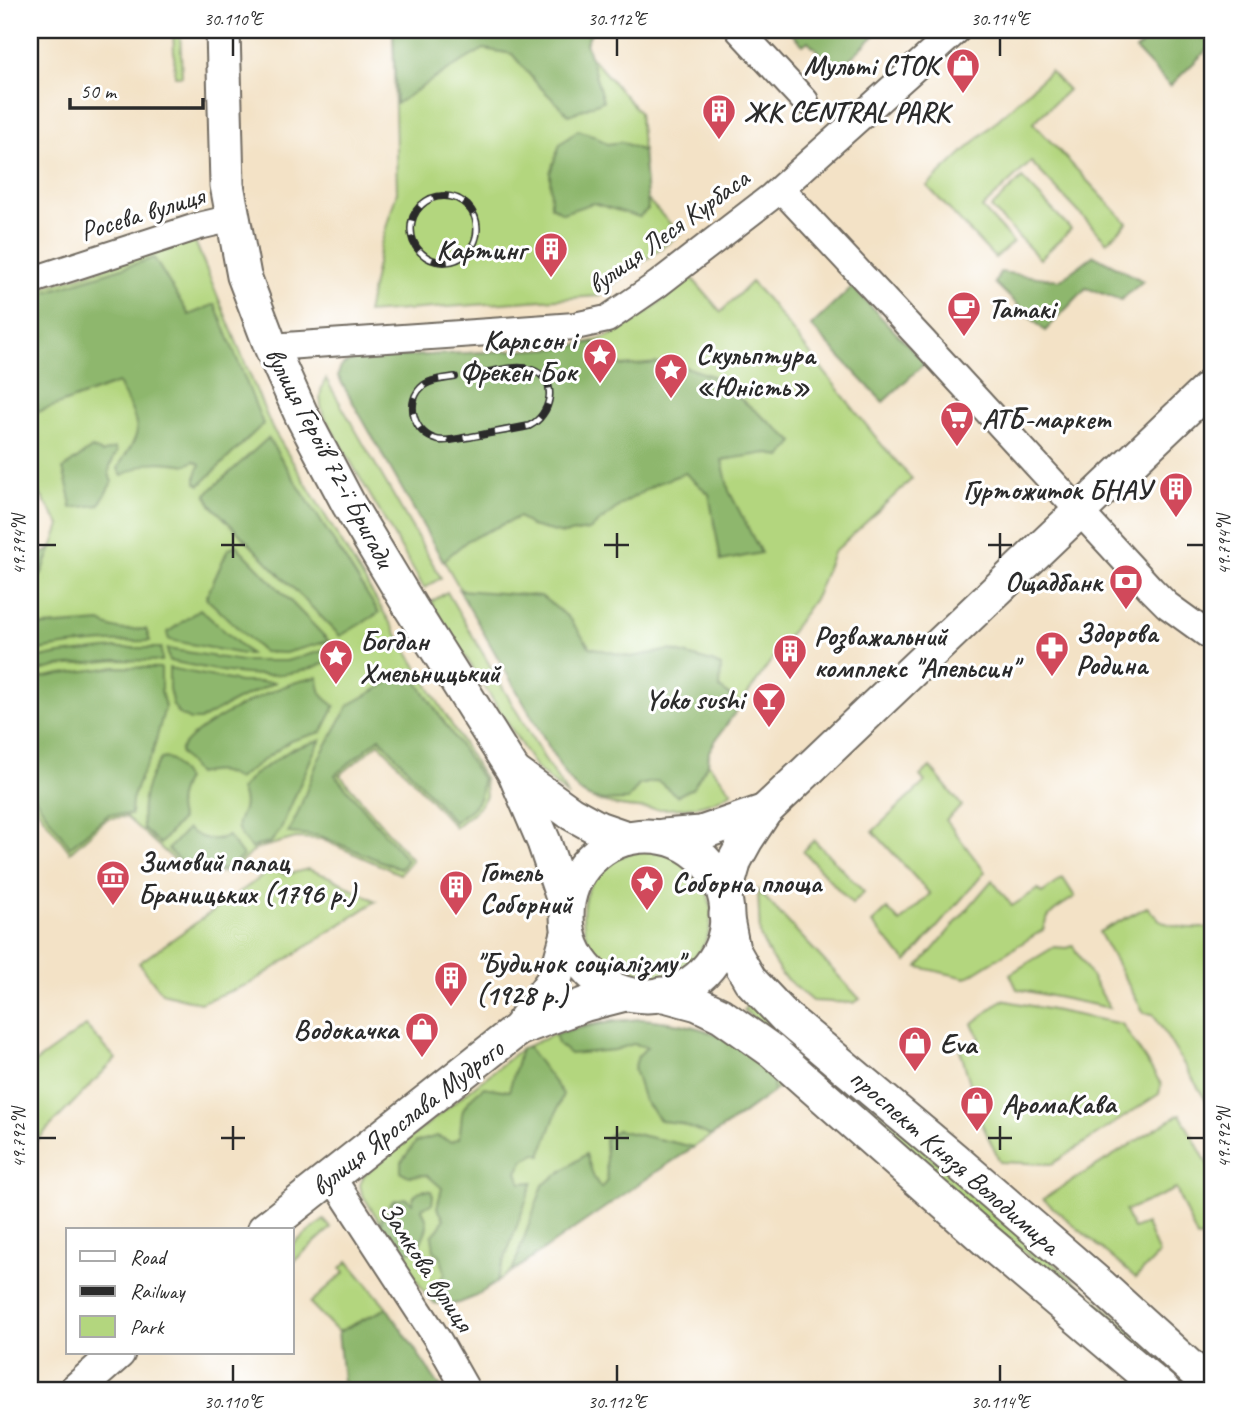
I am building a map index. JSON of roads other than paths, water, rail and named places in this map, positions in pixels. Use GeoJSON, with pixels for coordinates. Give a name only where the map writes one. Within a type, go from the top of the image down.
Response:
{"type":"FeatureCollection","features":[{"type":"Feature","properties":{"kind":"main road","name":"вулиця Героїв 72-ї Бригади"},"geometry":{"type":"LineString","coordinates":[[223,30],[227,185],[244,276],[271,347],[301,414],[349,505],[514,772],[544,842],[566,922]]}},
{"type":"Feature","properties":{"kind":"main road"},"geometry":{"type":"LineString","coordinates":[[726,905],[707,863],[678,842],[644,835],[626,838],[610,845],[583,867],[574,883],[566,922],[575,954],[585,968],[603,984],[625,994],[643,997],[661,994],[683,988],[699,977],[712,966],[721,948],[735,860],[765,811],[1213,384]]}},
{"type":"Feature","properties":{"kind":"main road","name":"вулиця Героїв 72-ї Бригади"},"geometry":{"type":"LineString","coordinates":[[514,772],[571,813],[598,828],[626,838]]}},
{"type":"Feature","properties":{"kind":"main road"},"geometry":{"type":"LineString","coordinates":[[662,837],[701,833],[765,811]]}},
{"type":"Feature","properties":{"kind":"main road","name":"проспект Князя Володимира"},"geometry":{"type":"LineString","coordinates":[[726,905],[733,950],[750,980],[785,1017],[1100,1285],[1213,1388]]}},
{"type":"Feature","properties":{"kind":"main road","name":"вулиця Ярослава Мудрого"},"geometry":{"type":"LineString","coordinates":[[266,1228],[518,1029],[556,975],[566,922]]}},
{"type":"Feature","properties":{"kind":"main road","name":"вулиця Ярослава Мудрого"},"geometry":{"type":"LineString","coordinates":[[518,1029],[586,1004],[625,994]]}},
{"type":"Feature","properties":{"kind":"main road","name":"проспект Князя Володимира"},"geometry":{"type":"LineString","coordinates":[[661,994],[698,1004],[721,1015],[772,1051],[987,1241],[1164,1391]]}},
{"type":"Feature","properties":{"kind":"main road"},"geometry":{"type":"LineString","coordinates":[[75,1391],[117,1354]]}},
{"type":"Feature","properties":{"kind":"street"},"geometry":{"type":"LineString","coordinates":[[739,30],[806,101]]}},
{"type":"Feature","properties":{"kind":"street","name":"вулиця Леся Курбаса"},"geometry":{"type":"LineString","coordinates":[[271,347],[575,326],[607,318],[658,284],[781,189],[957,30]]}},
{"type":"Feature","properties":{"kind":"street"},"geometry":{"type":"LineString","coordinates":[[781,189],[1167,605],[1213,636]]}},
{"type":"Feature","properties":{"kind":"street","name":"Росева вулиця"},"geometry":{"type":"LineString","coordinates":[[30,281],[199,226],[233,218]]}},
{"type":"Feature","properties":{"kind":"street","name":"Замкова вулиця"},"geometry":{"type":"LineString","coordinates":[[331,1176],[439,1340],[467,1391]]}},
{"type":"Feature","properties":{"kind":"railway"},"geometry":{"type":"LineString","coordinates":[[444,196],[467,206],[477,229],[467,252],[444,262],[421,252],[411,229],[421,206],[444,196]]}},
{"type":"Feature","properties":{"kind":"railway"},"geometry":{"type":"LineString","coordinates":[[455,377],[427,383],[414,400],[417,425],[430,437],[450,440],[529,426],[537,421],[549,398],[549,389],[541,375],[522,368],[488,372]]}},
{"type":"Feature","properties":{"kind":"place","name":"Мульті СТОК"},"geometry":{"type":"Point","coordinates":[963,95]}},
{"type":"Feature","properties":{"kind":"place","name":"ЖК CENTRAL PARK"},"geometry":{"type":"Point","coordinates":[719,141]}},
{"type":"Feature","properties":{"kind":"place","name":"Картинг"},"geometry":{"type":"Point","coordinates":[551,279]}},
{"type":"Feature","properties":{"kind":"place","name":"Татакі"},"geometry":{"type":"Point","coordinates":[964,338]}},
{"type":"Feature","properties":{"kind":"place","name":"Карлсон і Фрекен Бок"},"geometry":{"type":"Point","coordinates":[600,385]}},
{"type":"Feature","properties":{"kind":"place","name":"Скульптура «Юність»"},"geometry":{"type":"Point","coordinates":[671,400]}},
{"type":"Feature","properties":{"kind":"place","name":"АТБ-маркет"},"geometry":{"type":"Point","coordinates":[957,448]}},
{"type":"Feature","properties":{"kind":"place","name":"Гуртожиток БНАУ"},"geometry":{"type":"Point","coordinates":[1176,519]}},
{"type":"Feature","properties":{"kind":"place","name":"Ощадбанк"},"geometry":{"type":"Point","coordinates":[1126,611]}},
{"type":"Feature","properties":{"kind":"place","name":"Здорова Родина"},"geometry":{"type":"Point","coordinates":[1052,678]}},
{"type":"Feature","properties":{"kind":"place","name":"Розважальний комплекс \"Апельсин\""},"geometry":{"type":"Point","coordinates":[790,681]}},
{"type":"Feature","properties":{"kind":"place","name":"Богдан Хмельницький"},"geometry":{"type":"Point","coordinates":[336,686]}},
{"type":"Feature","properties":{"kind":"place","name":"Yoko sushi"},"geometry":{"type":"Point","coordinates":[769,729]}},
{"type":"Feature","properties":{"kind":"place","name":"Зимовий палац Браницьких (1796 р.)"},"geometry":{"type":"Point","coordinates":[113,907]}},
{"type":"Feature","properties":{"kind":"place","name":"Соборна площа"},"geometry":{"type":"Point","coordinates":[647,912]}},
{"type":"Feature","properties":{"kind":"place","name":"Готель Соборний"},"geometry":{"type":"Point","coordinates":[456,917]}},
{"type":"Feature","properties":{"kind":"place","name":"\"Будинок соціалізму\" (1928 р.)"},"geometry":{"type":"Point","coordinates":[451,1008]}},
{"type":"Feature","properties":{"kind":"place","name":"Водокачка"},"geometry":{"type":"Point","coordinates":[422,1059]}},
{"type":"Feature","properties":{"kind":"place","name":"Eva"},"geometry":{"type":"Point","coordinates":[915,1073]}},
{"type":"Feature","properties":{"kind":"place","name":"АромаКава"},"geometry":{"type":"Point","coordinates":[977,1133]}}]}
